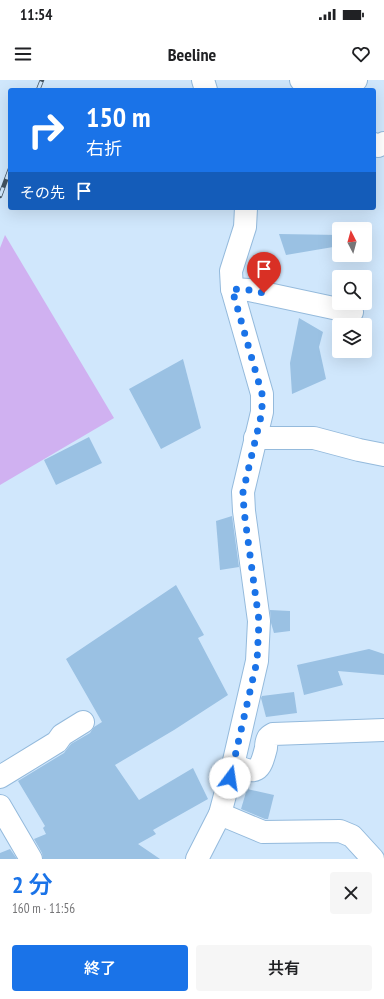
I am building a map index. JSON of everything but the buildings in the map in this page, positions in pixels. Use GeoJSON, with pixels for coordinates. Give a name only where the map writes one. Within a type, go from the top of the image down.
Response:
{"type":"FeatureCollection","features":[{"type":"Feature","properties":{"kind":"street"},"geometry":{"type":"LineString","coordinates":[[301,80],[303,82],[325,88]]}},
{"type":"Feature","properties":{"kind":"street"},"geometry":{"type":"LineString","coordinates":[[340,88],[356,80]]}},
{"type":"Feature","properties":{"kind":"street"},"geometry":{"type":"LineString","coordinates":[[197,859],[220,814],[257,661],[259,621],[244,511],[243,492],[262,412],[262,394],[232,289],[231,271],[246,227],[246,210]]}},
{"type":"Feature","properties":{"kind":"street"},"geometry":{"type":"LineString","coordinates":[[232,289],[249,290],[352,312]]}},
{"type":"Feature","properties":{"kind":"street"},"geometry":{"type":"LineString","coordinates":[[255,438],[314,438],[384,455]]}},
{"type":"Feature","properties":{"kind":"street"},"geometry":{"type":"LineString","coordinates":[[0,777],[57,742],[62,735],[83,722]]}},
{"type":"Feature","properties":{"kind":"street"},"geometry":{"type":"LineString","coordinates":[[233,765],[246,770],[254,771],[258,768],[262,763],[268,738],[273,734],[384,730]]}},
{"type":"Feature","properties":{"kind":"street"},"geometry":{"type":"LineString","coordinates":[[0,806],[31,859]]}},
{"type":"Feature","properties":{"kind":"street"},"geometry":{"type":"LineString","coordinates":[[220,814],[263,832],[340,831],[352,836],[373,859]]}},
{"type":"Feature","properties":{"kind":"shaded area"},"geometry":{"type":"Polygon","coordinates":[[[5,235],[114,418],[0,485],[0,248],[5,235]]]}},
{"type":"Feature","properties":{"kind":"railway"},"geometry":{"type":"LineString","coordinates":[[39,88],[42,80]]}},
{"type":"Feature","properties":{"kind":"railway"},"geometry":{"type":"LineString","coordinates":[[0,196],[8,174]]}},
{"type":"Feature","properties":{"kind":"route"},"geometry":{"type":"LineString","coordinates":[[230,778],[257,661],[259,621],[244,511],[243,492],[262,412],[262,394],[232,289],[264,293]]}}]}
